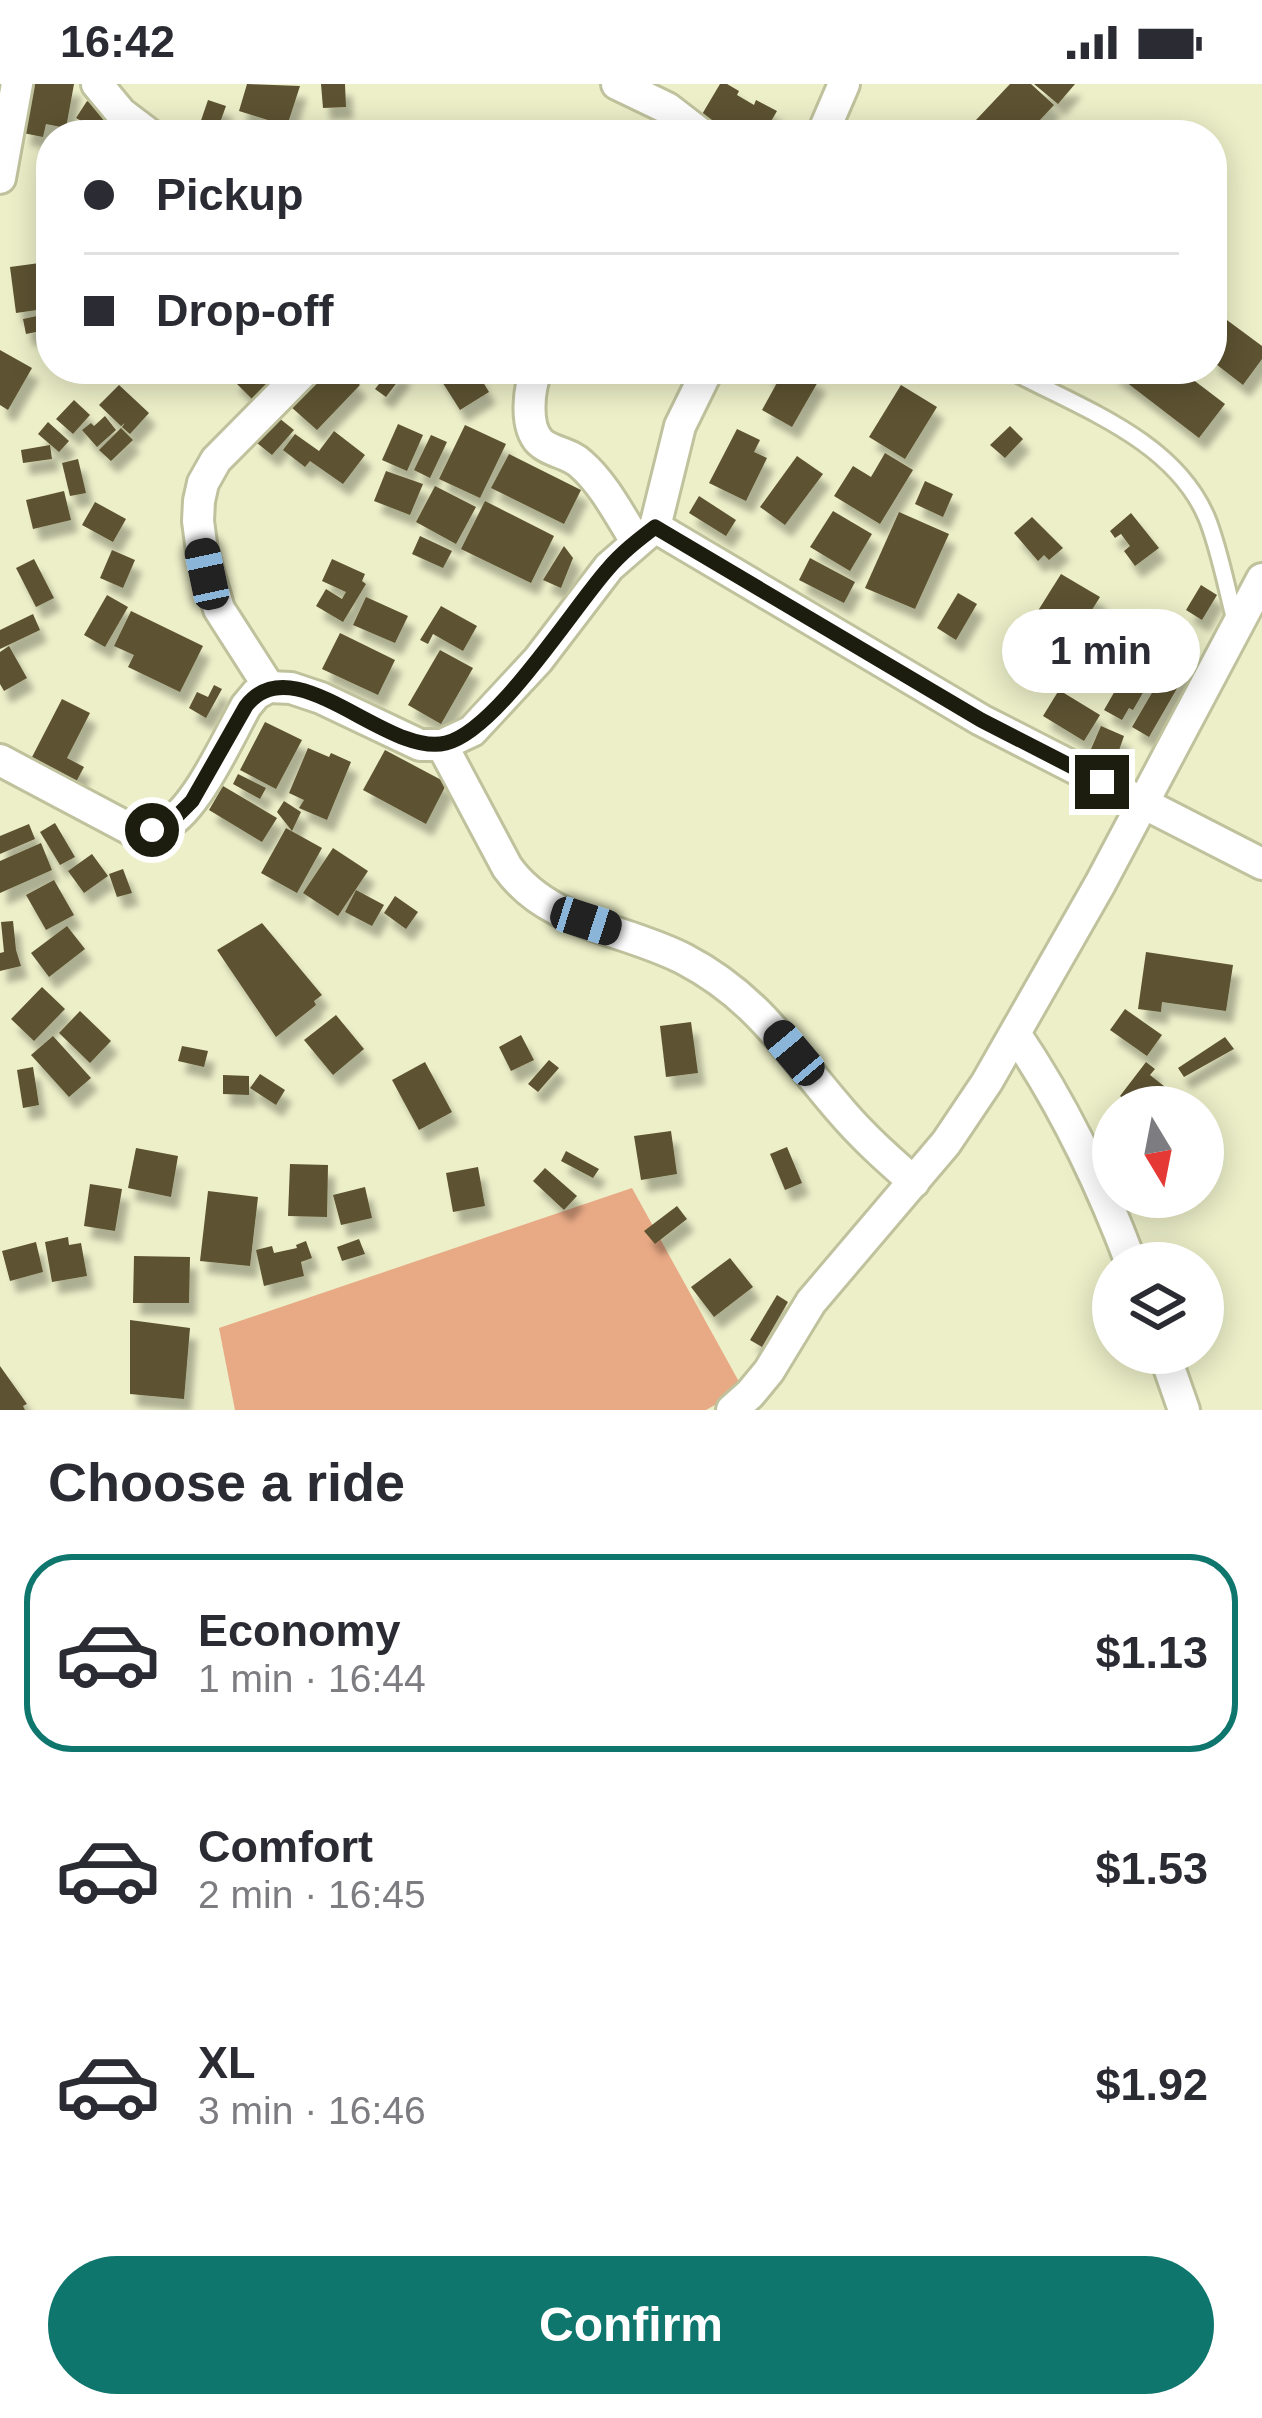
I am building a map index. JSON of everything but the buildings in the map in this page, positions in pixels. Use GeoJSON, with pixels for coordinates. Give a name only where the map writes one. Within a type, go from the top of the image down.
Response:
{"type":"FeatureCollection","features":[{"type":"Feature","properties":{"kind":"street"},"geometry":{"type":"LineString","coordinates":[[0,178],[16,84]]}},
{"type":"Feature","properties":{"kind":"street"},"geometry":{"type":"LineString","coordinates":[[97,84],[130,120]]}},
{"type":"Feature","properties":{"kind":"street"},"geometry":{"type":"LineString","coordinates":[[616,84],[667,107],[683,120]]}},
{"type":"Feature","properties":{"kind":"street"},"geometry":{"type":"LineString","coordinates":[[828,120],[844,84]]}},
{"type":"Feature","properties":{"kind":"street"},"geometry":{"type":"LineString","coordinates":[[269,687],[219,608],[202,551],[199,500],[202,483],[216,460],[291,384]]}},
{"type":"Feature","properties":{"kind":"street"},"geometry":{"type":"LineString","coordinates":[[533,384],[530,417],[541,443],[581,464],[646,534],[981,720],[1262,864]]}},
{"type":"Feature","properties":{"kind":"street"},"geometry":{"type":"LineString","coordinates":[[0,760],[130,829],[152,830],[171,822],[192,801],[246,706],[269,687],[321,698],[420,745],[442,745],[472,730],[538,660],[609,567],[646,534],[680,426],[700,384]]}},
{"type":"Feature","properties":{"kind":"street"},"geometry":{"type":"LineString","coordinates":[[732,1410],[769,1371],[812,1302],[946,1143],[1016,1035],[1262,580]]}},
{"type":"Feature","properties":{"kind":"street"},"geometry":{"type":"LineString","coordinates":[[442,745],[518,884],[563,914],[678,956],[736,991],[776,1031],[867,1140],[914,1182]]}},
{"type":"Feature","properties":{"kind":"street"},"geometry":{"type":"LineString","coordinates":[[1016,1035],[1090,1166],[1123,1242]]}},
{"type":"Feature","properties":{"kind":"street"},"geometry":{"type":"LineString","coordinates":[[1171,1374],[1184,1410]]}},
{"type":"Feature","properties":{"kind":"lane"},"geometry":{"type":"LineString","coordinates":[[1038,384],[1145,446],[1183,478],[1206,516],[1237,625]]}},
{"type":"Feature","properties":{"kind":"shaded area"},"geometry":{"type":"Polygon","coordinates":[[[632,1188],[743,1389],[706,1410],[235,1410],[219,1328],[632,1188]]]}},
{"type":"Feature","properties":{"kind":"route"},"geometry":{"type":"LineString","coordinates":[[152,830],[171,822],[192,801],[246,706],[269,687],[321,698],[420,745],[460,739],[538,660],[609,567],[655,527],[981,720],[1102,782]]}}]}
